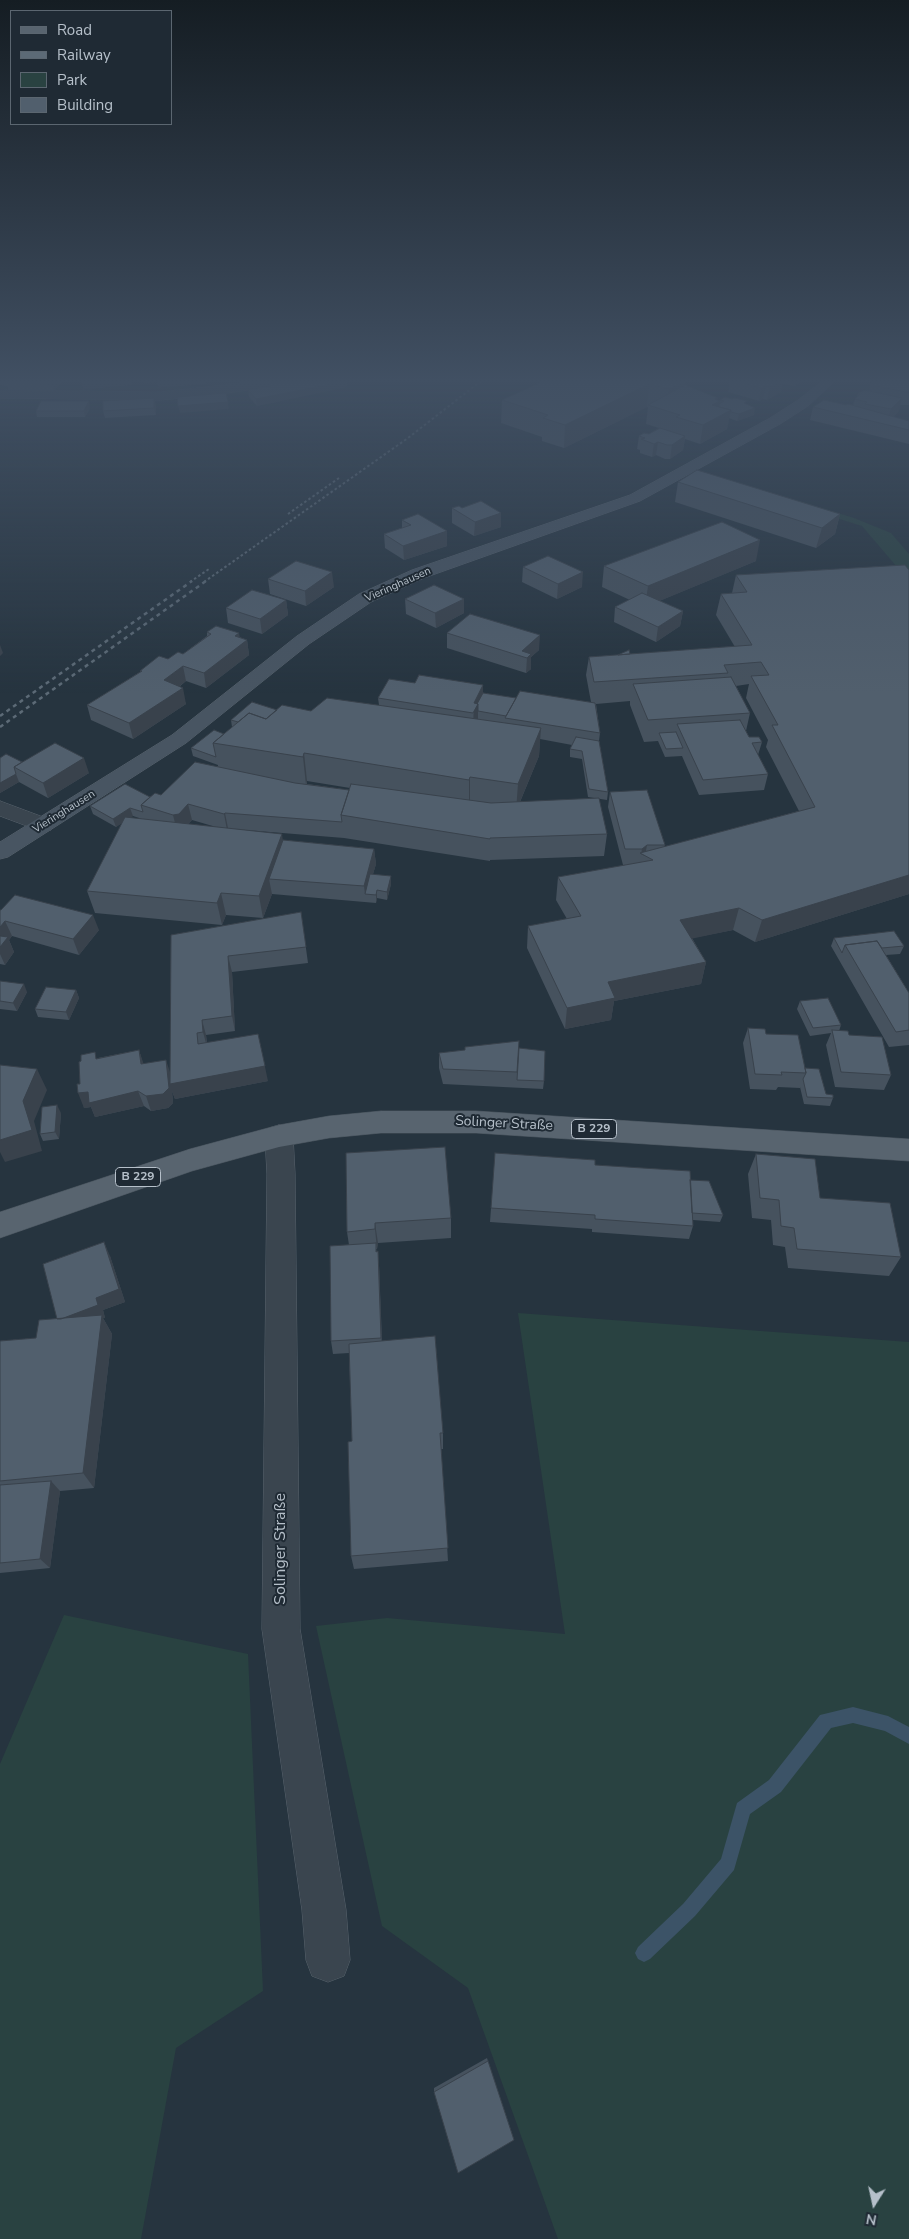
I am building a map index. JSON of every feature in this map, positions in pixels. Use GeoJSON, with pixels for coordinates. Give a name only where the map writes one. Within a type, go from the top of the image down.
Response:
{"type":"FeatureCollection","features":[{"type":"Feature","properties":{"kind":"main road","name":"Vieringhausen"},"geometry":{"type":"LineString","coordinates":[[0,852],[179,738],[225,704],[303,640],[365,598],[418,574],[635,498],[658,485]]}},
{"type":"Feature","properties":{"kind":"main road","name":"Solinger Straße"},"geometry":{"type":"LineString","coordinates":[[0,1226],[190,1160],[279,1136],[338,1126],[381,1122],[441,1121],[909,1150]]}},
{"type":"Feature","properties":{"kind":"street"},"geometry":{"type":"LineString","coordinates":[[0,808],[42,825]]}},
{"type":"Feature","properties":{"kind":"street","name":"Solinger Straße"},"geometry":{"type":"LineString","coordinates":[[279,1136],[281,1174],[281,1629],[324,1910],[328,1960]]}},
{"type":"Feature","properties":{"kind":"green space"},"geometry":{"type":"Polygon","coordinates":[[[732,485],[789,498],[854,518],[891,533],[909,554],[909,581],[862,526],[732,485]]]}},
{"type":"Feature","properties":{"kind":"green space"},"geometry":{"type":"Polygon","coordinates":[[[518,1313],[909,1342],[909,2239],[558,2239],[468,1988],[382,1926],[316,1626],[387,1618],[565,1634],[518,1313]]]}},
{"type":"Feature","properties":{"kind":"green space"},"geometry":{"type":"Polygon","coordinates":[[[64,1615],[248,1654],[263,1991],[176,2048],[141,2239],[0,2239],[0,1764],[64,1615]]]}},
{"type":"Feature","properties":{"kind":"building"},"geometry":{"type":"Polygon","coordinates":[[[689,485],[747,485],[840,514],[822,528],[689,485]]]}},
{"type":"Feature","properties":{"kind":"building"},"geometry":{"type":"Polygon","coordinates":[[[481,501],[501,513],[475,522],[452,508],[459,506],[462,508],[481,501]]]}},
{"type":"Feature","properties":{"kind":"building"},"geometry":{"type":"Polygon","coordinates":[[[418,514],[447,531],[403,546],[384,534],[411,525],[402,520],[418,514]]]}},
{"type":"Feature","properties":{"kind":"building"},"geometry":{"type":"Polygon","coordinates":[[[722,522],[760,540],[648,586],[604,566],[722,522]]]}},
{"type":"Feature","properties":{"kind":"building"},"geometry":{"type":"Polygon","coordinates":[[[548,556],[583,572],[558,584],[523,567],[548,556]]]}},
{"type":"Feature","properties":{"kind":"building"},"geometry":{"type":"Polygon","coordinates":[[[296,561],[332,572],[305,591],[268,579],[296,561]]]}},
{"type":"Feature","properties":{"kind":"building"},"geometry":{"type":"Polygon","coordinates":[[[905,565],[909,570],[909,875],[762,920],[739,908],[680,920],[706,962],[608,982],[615,998],[567,1008],[528,926],[581,916],[558,877],[653,860],[640,853],[815,807],[772,725],[778,725],[751,676],[769,675],[761,662],[724,665],[728,673],[594,682],[589,657],[752,645],[721,594],[747,592],[736,575],[905,565]]]}},
{"type":"Feature","properties":{"kind":"building"},"geometry":{"type":"Polygon","coordinates":[[[434,585],[464,599],[435,613],[405,599],[434,585]]]}},
{"type":"Feature","properties":{"kind":"building"},"geometry":{"type":"Polygon","coordinates":[[[252,590],[286,600],[260,619],[226,608],[252,590]]]}},
{"type":"Feature","properties":{"kind":"building"},"geometry":{"type":"Polygon","coordinates":[[[642,593],[683,611],[658,627],[615,607],[642,593]]]}},
{"type":"Feature","properties":{"kind":"building"},"geometry":{"type":"Polygon","coordinates":[[[470,614],[540,635],[522,651],[531,654],[527,658],[447,633],[470,614]]]}},
{"type":"Feature","properties":{"kind":"building"},"geometry":{"type":"Polygon","coordinates":[[[216,626],[239,633],[235,636],[247,640],[204,673],[183,666],[164,680],[183,688],[129,723],[87,705],[142,671],[140,671],[159,656],[168,659],[178,652],[183,654],[211,634],[207,632],[216,626]]]}},
{"type":"Feature","properties":{"kind":"building"},"geometry":{"type":"Polygon","coordinates":[[[629,650],[630,654],[618,655],[629,650]]]}},
{"type":"Feature","properties":{"kind":"building"},"geometry":{"type":"Polygon","coordinates":[[[419,675],[483,685],[474,703],[478,704],[473,713],[378,698],[389,679],[415,683],[419,675]]]}},
{"type":"Feature","properties":{"kind":"building"},"geometry":{"type":"Polygon","coordinates":[[[731,677],[750,713],[648,720],[633,684],[731,677]]]}},
{"type":"Feature","properties":{"kind":"building"},"geometry":{"type":"Polygon","coordinates":[[[520,691],[595,703],[600,733],[505,718],[520,691]]]}},
{"type":"Feature","properties":{"kind":"building"},"geometry":{"type":"Polygon","coordinates":[[[483,693],[516,698],[506,716],[478,711],[477,704],[483,693]]]}},
{"type":"Feature","properties":{"kind":"building"},"geometry":{"type":"Polygon","coordinates":[[[327,698],[541,728],[518,784],[470,777],[469,780],[304,753],[303,757],[213,743],[249,713],[266,719],[282,705],[311,711],[327,698]]]}},
{"type":"Feature","properties":{"kind":"building"},"geometry":{"type":"Polygon","coordinates":[[[252,702],[277,710],[266,719],[249,713],[238,722],[231,720],[252,702]]]}},
{"type":"Feature","properties":{"kind":"building"},"geometry":{"type":"Polygon","coordinates":[[[740,720],[749,737],[759,737],[762,742],[752,743],[768,774],[703,780],[677,724],[740,720]]]}},
{"type":"Feature","properties":{"kind":"building"},"geometry":{"type":"Polygon","coordinates":[[[214,730],[224,734],[213,743],[216,757],[191,748],[214,730]]]}},
{"type":"Feature","properties":{"kind":"building"},"geometry":{"type":"Polygon","coordinates":[[[676,732],[683,748],[666,749],[659,733],[676,732]]]}},
{"type":"Feature","properties":{"kind":"building"},"geometry":{"type":"Polygon","coordinates":[[[576,737],[599,741],[608,792],[589,789],[582,751],[570,749],[576,737]]]}},
{"type":"Feature","properties":{"kind":"building"},"geometry":{"type":"Polygon","coordinates":[[[55,743],[84,758],[43,783],[14,767],[55,743]]]}},
{"type":"Feature","properties":{"kind":"building"},"geometry":{"type":"Polygon","coordinates":[[[6,754],[22,762],[14,767],[16,774],[0,783],[0,758],[6,754]]]}},
{"type":"Feature","properties":{"kind":"building"},"geometry":{"type":"Polygon","coordinates":[[[195,762],[295,783],[349,790],[341,815],[342,822],[224,814],[188,804],[179,814],[173,815],[141,805],[155,793],[161,795],[195,762]]]}},
{"type":"Feature","properties":{"kind":"building"},"geometry":{"type":"Polygon","coordinates":[[[125,784],[150,797],[141,805],[143,812],[130,808],[113,819],[90,806],[125,784]]]}},
{"type":"Feature","properties":{"kind":"building"},"geometry":{"type":"Polygon","coordinates":[[[351,784],[491,803],[599,798],[607,834],[490,839],[341,815],[351,784]]]}},
{"type":"Feature","properties":{"kind":"building"},"geometry":{"type":"Polygon","coordinates":[[[647,790],[665,845],[647,845],[642,849],[625,849],[610,792],[647,790]]]}},
{"type":"Feature","properties":{"kind":"building"},"geometry":{"type":"Polygon","coordinates":[[[125,817],[282,834],[259,896],[221,893],[217,903],[87,891],[125,817]]]}},
{"type":"Feature","properties":{"kind":"building"},"geometry":{"type":"Polygon","coordinates":[[[283,840],[374,849],[364,886],[269,879],[283,840]]]}},
{"type":"Feature","properties":{"kind":"building"},"geometry":{"type":"Polygon","coordinates":[[[370,874],[391,876],[387,892],[377,890],[376,895],[365,894],[370,874]]]}},
{"type":"Feature","properties":{"kind":"building"},"geometry":{"type":"Polygon","coordinates":[[[15,895],[93,915],[73,939],[5,921],[0,927],[0,910],[15,895]]]}},
{"type":"Feature","properties":{"kind":"building"},"geometry":{"type":"Polygon","coordinates":[[[301,912],[306,947],[228,956],[232,1016],[202,1020],[203,1032],[197,1033],[198,1044],[258,1034],[265,1066],[170,1084],[171,935],[301,912]]]}},
{"type":"Feature","properties":{"kind":"building"},"geometry":{"type":"Polygon","coordinates":[[[894,931],[904,946],[882,948],[877,941],[845,945],[842,953],[834,938],[894,931]]]}},
{"type":"Feature","properties":{"kind":"building"},"geometry":{"type":"Polygon","coordinates":[[[0,936],[8,937],[0,947],[0,936]]]}},
{"type":"Feature","properties":{"kind":"building"},"geometry":{"type":"Polygon","coordinates":[[[877,941],[909,993],[909,1030],[896,1032],[845,945],[877,941]]]}},
{"type":"Feature","properties":{"kind":"building"},"geometry":{"type":"Polygon","coordinates":[[[0,981],[24,984],[13,1003],[0,1001],[0,981]]]}},
{"type":"Feature","properties":{"kind":"building"},"geometry":{"type":"Polygon","coordinates":[[[46,987],[76,990],[66,1012],[35,1009],[46,987]]]}},
{"type":"Feature","properties":{"kind":"building"},"geometry":{"type":"Polygon","coordinates":[[[828,998],[841,1025],[813,1028],[800,1001],[828,998]]]}},
{"type":"Feature","properties":{"kind":"building"},"geometry":{"type":"Polygon","coordinates":[[[748,1028],[765,1029],[766,1034],[798,1035],[806,1073],[781,1072],[782,1075],[755,1074],[748,1028]]]}},
{"type":"Feature","properties":{"kind":"building"},"geometry":{"type":"Polygon","coordinates":[[[832,1030],[848,1031],[849,1035],[882,1037],[891,1075],[841,1072],[832,1030]]]}},
{"type":"Feature","properties":{"kind":"building"},"geometry":{"type":"Polygon","coordinates":[[[519,1041],[517,1072],[443,1069],[439,1053],[465,1050],[465,1047],[519,1041]]]}},
{"type":"Feature","properties":{"kind":"building"},"geometry":{"type":"Polygon","coordinates":[[[519,1048],[545,1051],[544,1081],[517,1080],[519,1048]]]}},
{"type":"Feature","properties":{"kind":"building"},"geometry":{"type":"Polygon","coordinates":[[[139,1050],[141,1064],[166,1060],[169,1088],[163,1094],[146,1096],[138,1091],[89,1103],[88,1092],[78,1093],[77,1084],[80,1084],[79,1062],[81,1061],[81,1055],[95,1052],[96,1059],[139,1050]]]}},
{"type":"Feature","properties":{"kind":"building"},"geometry":{"type":"Polygon","coordinates":[[[0,1065],[37,1069],[23,1101],[32,1130],[0,1140],[0,1065]]]}},
{"type":"Feature","properties":{"kind":"building"},"geometry":{"type":"Polygon","coordinates":[[[805,1068],[819,1069],[826,1094],[833,1095],[833,1098],[807,1097],[803,1079],[806,1073],[805,1068]]]}},
{"type":"Feature","properties":{"kind":"building"},"geometry":{"type":"Polygon","coordinates":[[[57,1105],[55,1132],[40,1134],[42,1107],[57,1105]]]}},
{"type":"Feature","properties":{"kind":"building"},"geometry":{"type":"Polygon","coordinates":[[[445,1147],[451,1218],[375,1223],[375,1229],[347,1232],[346,1153],[445,1147]]]}},
{"type":"Feature","properties":{"kind":"building"},"geometry":{"type":"Polygon","coordinates":[[[495,1153],[595,1160],[595,1165],[690,1171],[693,1226],[595,1219],[595,1215],[491,1208],[495,1153]]]}},
{"type":"Feature","properties":{"kind":"building"},"geometry":{"type":"Polygon","coordinates":[[[756,1154],[815,1159],[820,1198],[890,1203],[901,1257],[797,1249],[794,1228],[781,1226],[779,1200],[760,1198],[756,1154]]]}},
{"type":"Feature","properties":{"kind":"building"},"geometry":{"type":"Polygon","coordinates":[[[690,1180],[709,1181],[723,1215],[692,1213],[690,1180]]]}},
{"type":"Feature","properties":{"kind":"building"},"geometry":{"type":"Polygon","coordinates":[[[104,1242],[119,1289],[96,1298],[98,1305],[57,1319],[43,1264],[104,1242]]]}},
{"type":"Feature","properties":{"kind":"building"},"geometry":{"type":"Polygon","coordinates":[[[376,1243],[376,1252],[378,1251],[381,1338],[331,1341],[330,1246],[376,1243]]]}},
{"type":"Feature","properties":{"kind":"building"},"geometry":{"type":"Polygon","coordinates":[[[102,1315],[83,1473],[0,1481],[0,1341],[36,1338],[39,1320],[102,1315]]]}},
{"type":"Feature","properties":{"kind":"building"},"geometry":{"type":"Polygon","coordinates":[[[435,1336],[443,1433],[440,1433],[448,1548],[351,1556],[348,1442],[352,1441],[349,1344],[435,1336]]]}},
{"type":"Feature","properties":{"kind":"building"},"geometry":{"type":"Polygon","coordinates":[[[51,1481],[40,1559],[0,1563],[0,1485],[51,1481]]]}},
{"type":"Feature","properties":{"kind":"building"},"geometry":{"type":"Polygon","coordinates":[[[488,2061],[514,2140],[458,2173],[434,2092],[488,2061]]]}},
{"type":"Feature","properties":{"kind":"waterway"},"geometry":{"type":"LineString","coordinates":[[644,1953],[689,1910],[728,1864],[743,1809],[775,1786],[826,1721],[853,1715],[888,1724],[909,1736]]}},
{"type":"Feature","properties":{"kind":"railway"},"geometry":{"type":"LineString","coordinates":[[288,514],[328,485]]}},
{"type":"Feature","properties":{"kind":"railway"},"geometry":{"type":"LineString","coordinates":[[204,582],[341,485]]}},
{"type":"Feature","properties":{"kind":"railway"},"geometry":{"type":"LineString","coordinates":[[190,582],[209,569]]}},
{"type":"Feature","properties":{"kind":"railway"},"geometry":{"type":"LineString","coordinates":[[0,716],[192,581]]}},
{"type":"Feature","properties":{"kind":"railway"},"geometry":{"type":"LineString","coordinates":[[0,727],[206,581]]}}]}
